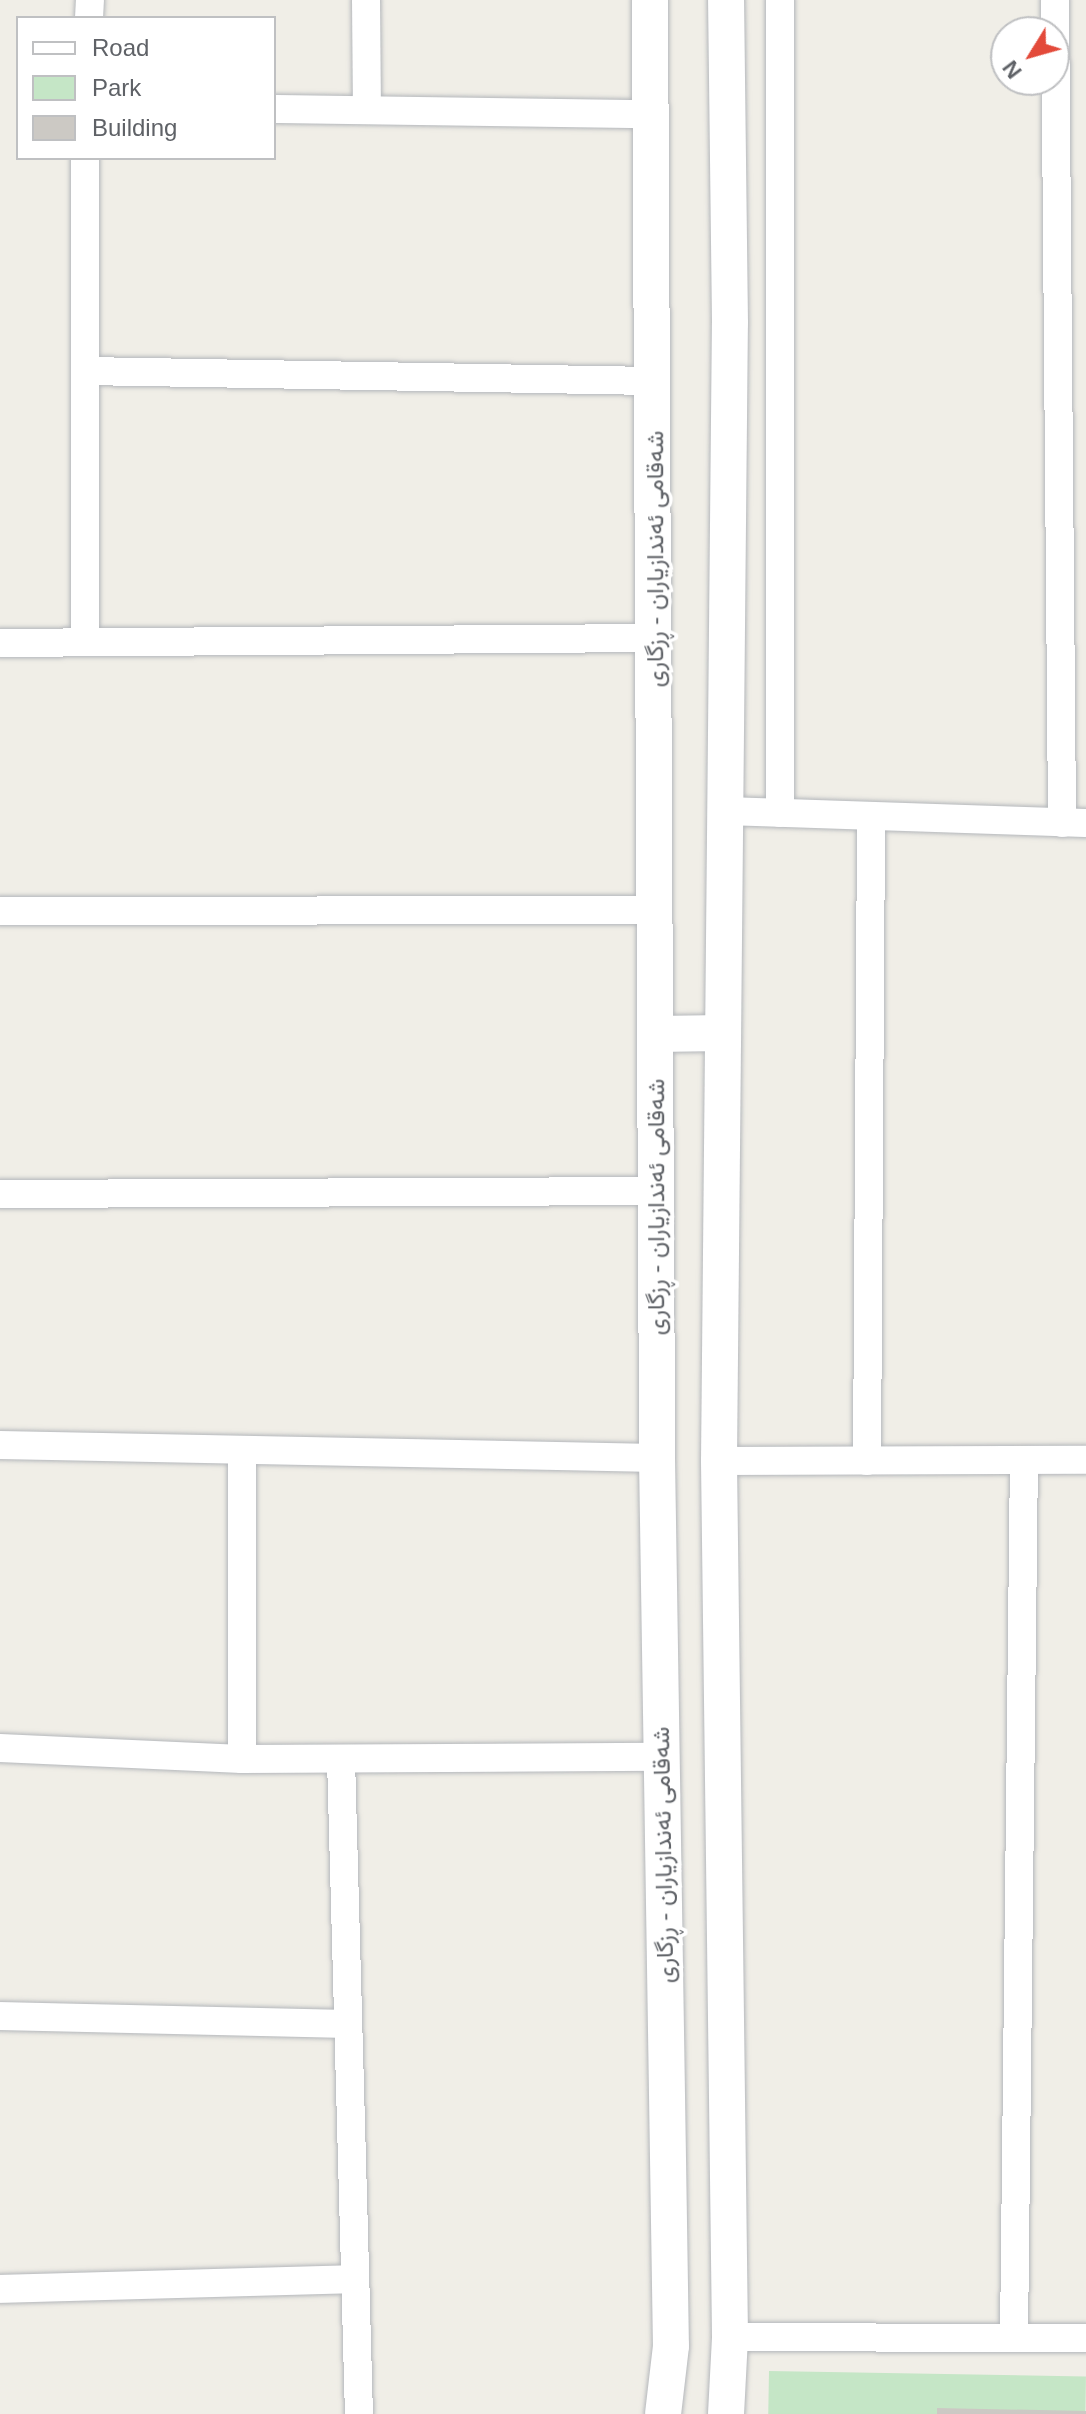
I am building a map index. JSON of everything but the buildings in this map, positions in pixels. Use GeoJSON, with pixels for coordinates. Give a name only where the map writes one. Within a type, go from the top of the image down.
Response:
{"type":"FeatureCollection","features":[{"type":"Feature","properties":{"kind":"street"},"geometry":{"type":"LineString","coordinates":[[366,0],[367,110]]}},
{"type":"Feature","properties":{"kind":"street","name":"شەقامی ئەندازیاران - ڕزگاری"},"geometry":{"type":"LineString","coordinates":[[650,0],[655,381],[657,1458],[671,2346],[663,2414]]}},
{"type":"Feature","properties":{"kind":"street"},"geometry":{"type":"LineString","coordinates":[[726,0],[730,323],[719,1461],[730,2337],[726,2414]]}},
{"type":"Feature","properties":{"kind":"street"},"geometry":{"type":"LineString","coordinates":[[780,0],[780,813]]}},
{"type":"Feature","properties":{"kind":"street"},"geometry":{"type":"LineString","coordinates":[[725,811],[1074,823],[1055,0]]}},
{"type":"Feature","properties":{"kind":"street"},"geometry":{"type":"LineString","coordinates":[[276,109],[652,114]]}},
{"type":"Feature","properties":{"kind":"street"},"geometry":{"type":"LineString","coordinates":[[85,160],[85,640]]}},
{"type":"Feature","properties":{"kind":"street"},"geometry":{"type":"LineString","coordinates":[[85,371],[655,381]]}},
{"type":"Feature","properties":{"kind":"street"},"geometry":{"type":"LineString","coordinates":[[0,643],[655,638]]}},
{"type":"Feature","properties":{"kind":"street"},"geometry":{"type":"LineString","coordinates":[[867,1461],[871,816]]}},
{"type":"Feature","properties":{"kind":"street"},"geometry":{"type":"LineString","coordinates":[[0,911],[656,910]]}},
{"type":"Feature","properties":{"kind":"street"},"geometry":{"type":"LineString","coordinates":[[656,1034],[723,1033]]}},
{"type":"Feature","properties":{"kind":"street"},"geometry":{"type":"LineString","coordinates":[[0,1194],[656,1191]]}},
{"type":"Feature","properties":{"kind":"street"},"geometry":{"type":"LineString","coordinates":[[0,1445],[657,1458]]}},
{"type":"Feature","properties":{"kind":"street"},"geometry":{"type":"LineString","coordinates":[[242,1450],[242,1759]]}},
{"type":"Feature","properties":{"kind":"street"},"geometry":{"type":"LineString","coordinates":[[719,1461],[1086,1460]]}},
{"type":"Feature","properties":{"kind":"street"},"geometry":{"type":"LineString","coordinates":[[1014,2338],[1024,1461]]}},
{"type":"Feature","properties":{"kind":"street"},"geometry":{"type":"LineString","coordinates":[[0,1748],[242,1759],[661,1757]]}},
{"type":"Feature","properties":{"kind":"street"},"geometry":{"type":"LineString","coordinates":[[341,1759],[345,2024],[359,2414]]}},
{"type":"Feature","properties":{"kind":"street"},"geometry":{"type":"LineString","coordinates":[[0,2016],[345,2024]]}},
{"type":"Feature","properties":{"kind":"street"},"geometry":{"type":"LineString","coordinates":[[0,2289],[354,2279]]}},
{"type":"Feature","properties":{"kind":"street"},"geometry":{"type":"LineString","coordinates":[[730,2337],[1086,2338]]}},
{"type":"Feature","properties":{"kind":"green space"},"geometry":{"type":"Polygon","coordinates":[[[769,2371],[1086,2377],[1085,2414],[768,2414],[769,2371]]]}}]}
